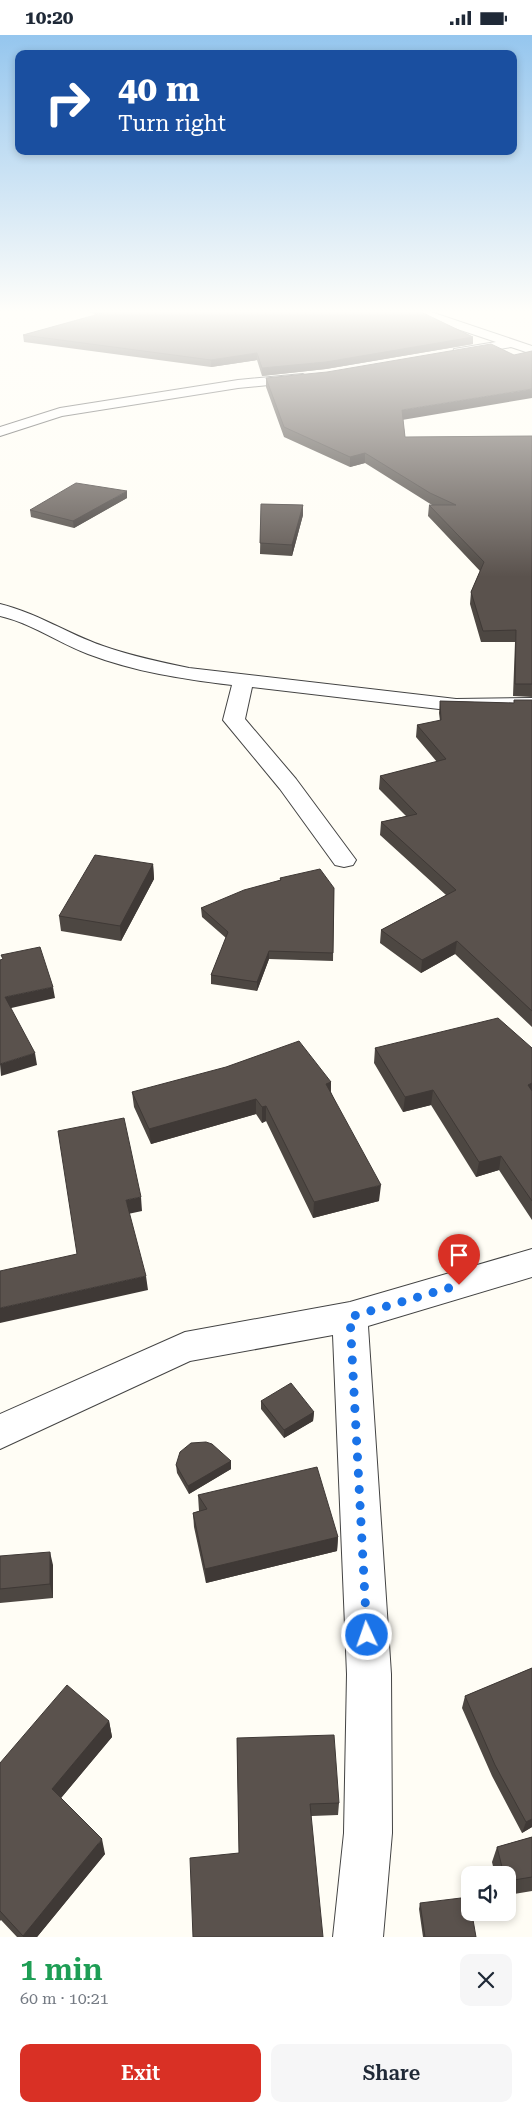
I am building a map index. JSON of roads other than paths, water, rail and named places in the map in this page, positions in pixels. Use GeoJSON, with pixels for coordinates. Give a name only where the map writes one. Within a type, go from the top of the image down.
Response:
{"type":"FeatureCollection","features":[{"type":"Feature","properties":{"kind":"street"},"geometry":{"type":"LineString","coordinates":[[0,432],[60,412],[138,400]]}},
{"type":"Feature","properties":{"kind":"street"},"geometry":{"type":"LineString","coordinates":[[0,610],[13,613],[95,650],[142,665],[189,675],[456,705],[532,704]]}},
{"type":"Feature","properties":{"kind":"street"},"geometry":{"type":"LineString","coordinates":[[243,681],[234,720],[288,784],[344,860]]}},
{"type":"Feature","properties":{"kind":"street"},"geometry":{"type":"LineString","coordinates":[[0,1432],[185,1347],[350,1317],[532,1263]]}},
{"type":"Feature","properties":{"kind":"street"},"geometry":{"type":"LineString","coordinates":[[350,1317],[369,1675],[368,1833],[358,1937]]}}]}
